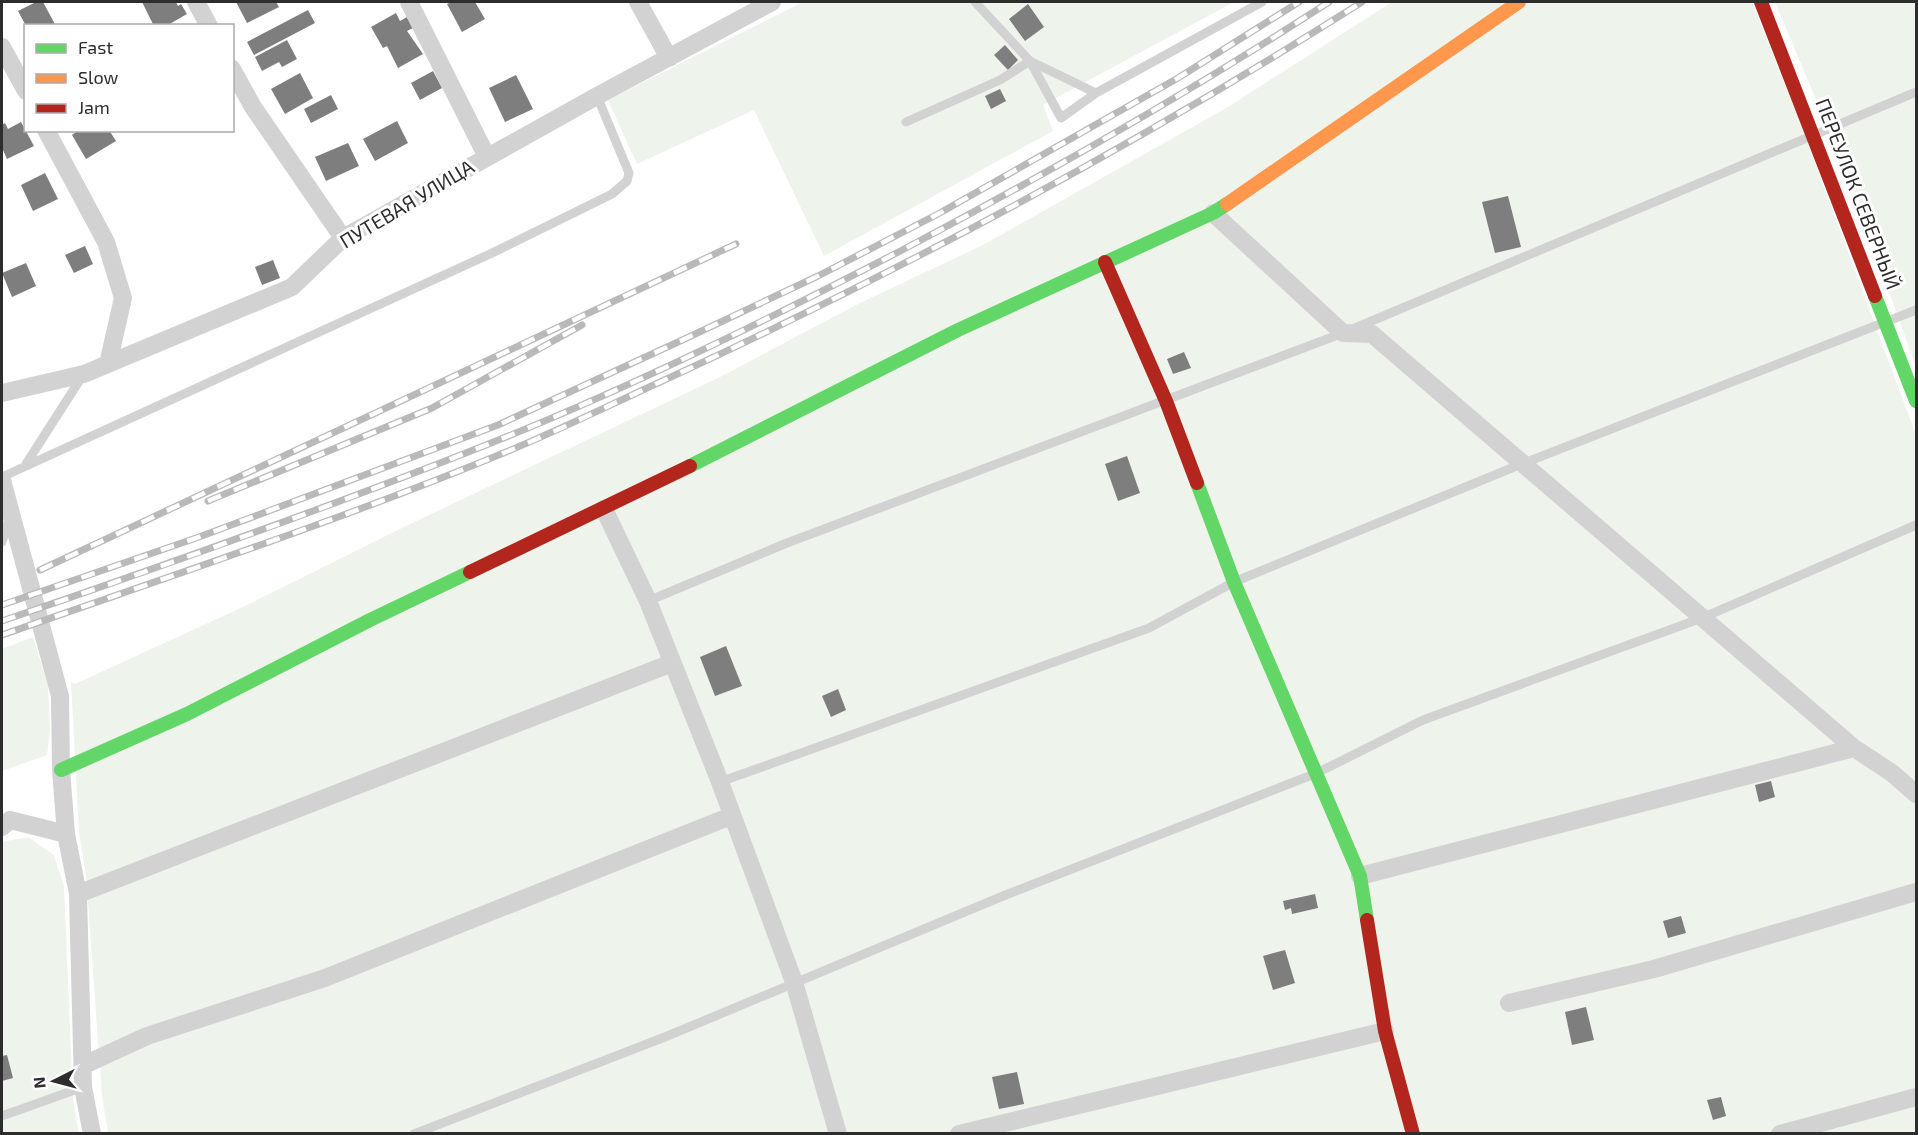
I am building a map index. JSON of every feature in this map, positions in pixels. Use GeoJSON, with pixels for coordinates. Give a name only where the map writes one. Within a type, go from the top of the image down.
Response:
{"type":"FeatureCollection","features":[{"type":"Feature","properties":{"kind":"street"},"geometry":{"type":"LineString","coordinates":[[196,2],[208,24]]}},
{"type":"Feature","properties":{"kind":"street"},"geometry":{"type":"LineString","coordinates":[[409,2],[487,157]]}},
{"type":"Feature","properties":{"kind":"street"},"geometry":{"type":"LineString","coordinates":[[638,2],[669,58]]}},
{"type":"Feature","properties":{"kind":"street","name":"ПУТЕВАЯ УЛИЦА"},"geometry":{"type":"LineString","coordinates":[[2,393],[84,374],[292,287],[343,238],[597,96],[772,2]]}},
{"type":"Feature","properties":{"kind":"street"},"geometry":{"type":"LineString","coordinates":[[61,770],[187,714],[370,620],[604,508],[958,330],[1213,213],[1519,2]]}},
{"type":"Feature","properties":{"kind":"street","name":"ПЕРЕУЛОК СЕВЕРНЫЙ"},"geometry":{"type":"LineString","coordinates":[[1761,2],[1917,401]]}},
{"type":"Feature","properties":{"kind":"street"},"geometry":{"type":"LineString","coordinates":[[2,46],[24,88]]}},
{"type":"Feature","properties":{"kind":"street"},"geometry":{"type":"LineString","coordinates":[[234,73],[253,107],[343,238]]}},
{"type":"Feature","properties":{"kind":"street"},"geometry":{"type":"LineString","coordinates":[[47,132],[106,242],[123,298],[108,364]]}},
{"type":"Feature","properties":{"kind":"street"},"geometry":{"type":"LineString","coordinates":[[1213,213],[1343,333],[1372,334],[1854,748],[1892,773],[1917,794]]}},
{"type":"Feature","properties":{"kind":"street"},"geometry":{"type":"LineString","coordinates":[[1105,262],[1166,401],[1234,582],[1360,876],[1385,1031],[1413,1134]]}},
{"type":"Feature","properties":{"kind":"street"},"geometry":{"type":"LineString","coordinates":[[2,479],[60,696],[61,770],[66,834],[78,894],[84,1065],[82,1087],[92,1134]]}},
{"type":"Feature","properties":{"kind":"street"},"geometry":{"type":"LineString","coordinates":[[604,508],[648,601],[720,782],[730,816],[794,982],[838,1134]]}},
{"type":"Feature","properties":{"kind":"street"},"geometry":{"type":"LineString","coordinates":[[78,894],[672,663]]}},
{"type":"Feature","properties":{"kind":"street"},"geometry":{"type":"LineString","coordinates":[[1360,876],[1854,748]]}},
{"type":"Feature","properties":{"kind":"street"},"geometry":{"type":"LineString","coordinates":[[84,1065],[147,1036],[325,978],[730,816]]}},
{"type":"Feature","properties":{"kind":"street"},"geometry":{"type":"LineString","coordinates":[[4,820],[66,834]]}},
{"type":"Feature","properties":{"kind":"street"},"geometry":{"type":"LineString","coordinates":[[1509,1003],[1654,969],[1917,892]]}},
{"type":"Feature","properties":{"kind":"street"},"geometry":{"type":"LineString","coordinates":[[959,1134],[1385,1031]]}},
{"type":"Feature","properties":{"kind":"street"},"geometry":{"type":"LineString","coordinates":[[1780,1134],[1917,1097]]}},
{"type":"Feature","properties":{"kind":"lane"},"geometry":{"type":"LineString","coordinates":[[975,2],[1030,61],[1061,118],[1096,93],[1262,2]]}},
{"type":"Feature","properties":{"kind":"lane"},"geometry":{"type":"LineString","coordinates":[[1030,61],[1096,93]]}},
{"type":"Feature","properties":{"kind":"lane"},"geometry":{"type":"LineString","coordinates":[[906,122],[1000,80],[1030,61]]}},
{"type":"Feature","properties":{"kind":"lane"},"geometry":{"type":"LineString","coordinates":[[648,601],[787,543],[1343,333],[1813,133],[1917,92]]}},
{"type":"Feature","properties":{"kind":"lane"},"geometry":{"type":"LineString","coordinates":[[2,479],[26,464],[490,254],[612,194],[627,182],[629,172],[597,96]]}},
{"type":"Feature","properties":{"kind":"lane"},"geometry":{"type":"LineString","coordinates":[[720,782],[1149,628],[1234,582],[1524,463],[1917,310]]}},
{"type":"Feature","properties":{"kind":"lane"},"geometry":{"type":"LineString","coordinates":[[26,464],[84,374]]}},
{"type":"Feature","properties":{"kind":"lane"},"geometry":{"type":"LineString","coordinates":[[2,542],[11,514]]}},
{"type":"Feature","properties":{"kind":"lane"},"geometry":{"type":"LineString","coordinates":[[414,1134],[665,1037],[794,982],[1317,773],[1423,720],[1702,618],[1917,525]]}},
{"type":"Feature","properties":{"kind":"lane"},"geometry":{"type":"LineString","coordinates":[[2,1116],[82,1087]]}},
{"type":"Feature","properties":{"kind":"shaded area"},"geometry":{"type":"Polygon","coordinates":[[[803,2],[1234,2],[1043,105],[1053,131],[824,256],[754,110],[637,164],[608,100],[803,2]]]}},
{"type":"Feature","properties":{"kind":"shaded area"},"geometry":{"type":"Polygon","coordinates":[[[1392,2],[1752,2],[1803,130],[1916,435],[1916,1133],[108,1133],[102,1096],[86,875],[79,832],[71,682],[75,684],[243,607],[408,525],[720,377],[858,304],[983,245],[1228,107],[1392,2]]]}},
{"type":"Feature","properties":{"kind":"shaded area"},"geometry":{"type":"Polygon","coordinates":[[[1775,2],[1916,2],[1916,367],[1844,166],[1775,2]]]}},
{"type":"Feature","properties":{"kind":"shaded area"},"geometry":{"type":"Polygon","coordinates":[[[33,637],[48,685],[50,731],[47,755],[2,771],[2,649],[33,637]]]}},
{"type":"Feature","properties":{"kind":"shaded area"},"geometry":{"type":"Polygon","coordinates":[[[28,837],[54,855],[64,886],[73,1100],[79,1133],[2,1133],[2,842],[28,837]]]}},
{"type":"Feature","properties":{"kind":"building"},"geometry":{"type":"Polygon","coordinates":[[[36,2],[43,2],[55,24],[25,24],[18,11],[36,2]]]}},
{"type":"Feature","properties":{"kind":"building"},"geometry":{"type":"Polygon","coordinates":[[[142,2],[176,2],[178,6],[181,4],[187,14],[170,24],[153,24],[142,2]]]}},
{"type":"Feature","properties":{"kind":"building"},"geometry":{"type":"Polygon","coordinates":[[[236,2],[276,2],[279,7],[247,23],[236,2]]]}},
{"type":"Feature","properties":{"kind":"building"},"geometry":{"type":"Polygon","coordinates":[[[475,2],[485,19],[462,32],[447,4],[475,2]]]}},
{"type":"Feature","properties":{"kind":"building"},"geometry":{"type":"Polygon","coordinates":[[[1028,4],[1044,27],[1025,41],[1009,19],[1028,4]]]}},
{"type":"Feature","properties":{"kind":"building"},"geometry":{"type":"Polygon","coordinates":[[[308,10],[315,23],[254,55],[247,42],[308,10]]]}},
{"type":"Feature","properties":{"kind":"building"},"geometry":{"type":"Polygon","coordinates":[[[396,13],[400,21],[407,17],[413,28],[407,31],[423,54],[398,68],[387,46],[383,48],[371,27],[396,13]]]}},
{"type":"Feature","properties":{"kind":"building"},"geometry":{"type":"Polygon","coordinates":[[[287,40],[297,59],[282,67],[279,62],[262,71],[255,57],[287,40]]]}},
{"type":"Feature","properties":{"kind":"building"},"geometry":{"type":"Polygon","coordinates":[[[1005,45],[1018,60],[1008,70],[994,55],[1005,45]]]}},
{"type":"Feature","properties":{"kind":"building"},"geometry":{"type":"Polygon","coordinates":[[[433,71],[442,88],[420,100],[411,83],[433,71]]]}},
{"type":"Feature","properties":{"kind":"building"},"geometry":{"type":"Polygon","coordinates":[[[300,73],[313,98],[285,114],[271,89],[300,73]]]}},
{"type":"Feature","properties":{"kind":"building"},"geometry":{"type":"Polygon","coordinates":[[[516,75],[533,109],[505,122],[489,88],[516,75]]]}},
{"type":"Feature","properties":{"kind":"building"},"geometry":{"type":"Polygon","coordinates":[[[1000,89],[1006,101],[991,109],[985,96],[1000,89]]]}},
{"type":"Feature","properties":{"kind":"building"},"geometry":{"type":"Polygon","coordinates":[[[331,95],[338,109],[311,123],[304,109],[331,95]]]}},
{"type":"Feature","properties":{"kind":"building"},"geometry":{"type":"Polygon","coordinates":[[[397,121],[408,143],[375,161],[363,139],[397,121]]]}},
{"type":"Feature","properties":{"kind":"building"},"geometry":{"type":"Polygon","coordinates":[[[21,122],[24,132],[26,132],[34,146],[7,159],[2,148],[2,125],[5,123],[8,129],[21,122]]]}},
{"type":"Feature","properties":{"kind":"building"},"geometry":{"type":"Polygon","coordinates":[[[76,132],[110,132],[116,141],[86,159],[72,135],[76,132]]]}},
{"type":"Feature","properties":{"kind":"building"},"geometry":{"type":"Polygon","coordinates":[[[348,143],[359,166],[326,181],[315,157],[348,143]]]}},
{"type":"Feature","properties":{"kind":"building"},"geometry":{"type":"Polygon","coordinates":[[[45,173],[58,199],[33,211],[21,185],[45,173]]]}},
{"type":"Feature","properties":{"kind":"building"},"geometry":{"type":"Polygon","coordinates":[[[1508,196],[1521,247],[1495,253],[1482,202],[1508,196]]]}},
{"type":"Feature","properties":{"kind":"building"},"geometry":{"type":"Polygon","coordinates":[[[85,246],[93,264],[74,273],[65,255],[85,246]]]}},
{"type":"Feature","properties":{"kind":"building"},"geometry":{"type":"Polygon","coordinates":[[[273,260],[280,278],[262,285],[255,267],[273,260]]]}},
{"type":"Feature","properties":{"kind":"building"},"geometry":{"type":"Polygon","coordinates":[[[26,263],[36,286],[12,297],[2,273],[26,263]]]}},
{"type":"Feature","properties":{"kind":"building"},"geometry":{"type":"Polygon","coordinates":[[[1184,352],[1191,368],[1173,374],[1167,359],[1184,352]]]}},
{"type":"Feature","properties":{"kind":"building"},"geometry":{"type":"Polygon","coordinates":[[[1127,456],[1140,493],[1118,501],[1105,464],[1127,456]]]}},
{"type":"Feature","properties":{"kind":"building"},"geometry":{"type":"Polygon","coordinates":[[[726,646],[742,686],[715,696],[700,657],[726,646]]]}},
{"type":"Feature","properties":{"kind":"building"},"geometry":{"type":"Polygon","coordinates":[[[838,689],[846,710],[831,717],[822,696],[838,689]]]}},
{"type":"Feature","properties":{"kind":"building"},"geometry":{"type":"Polygon","coordinates":[[[1771,781],[1775,797],[1759,802],[1755,785],[1771,781]]]}},
{"type":"Feature","properties":{"kind":"building"},"geometry":{"type":"Polygon","coordinates":[[[1315,894],[1318,908],[1292,914],[1291,908],[1285,910],[1283,901],[1315,894]]]}},
{"type":"Feature","properties":{"kind":"building"},"geometry":{"type":"Polygon","coordinates":[[[1681,916],[1686,933],[1668,938],[1663,921],[1681,916]]]}},
{"type":"Feature","properties":{"kind":"building"},"geometry":{"type":"Polygon","coordinates":[[[1285,950],[1295,983],[1273,990],[1263,956],[1285,950]]]}},
{"type":"Feature","properties":{"kind":"building"},"geometry":{"type":"Polygon","coordinates":[[[1586,1007],[1594,1040],[1572,1045],[1565,1012],[1586,1007]]]}},
{"type":"Feature","properties":{"kind":"building"},"geometry":{"type":"Polygon","coordinates":[[[7,1055],[13,1078],[2,1081],[2,1056],[7,1055]]]}},
{"type":"Feature","properties":{"kind":"building"},"geometry":{"type":"Polygon","coordinates":[[[1017,1072],[1024,1104],[999,1109],[992,1077],[1017,1072]]]}},
{"type":"Feature","properties":{"kind":"building"},"geometry":{"type":"Polygon","coordinates":[[[1721,1097],[1726,1116],[1713,1120],[1707,1100],[1721,1097]]]}},
{"type":"Feature","properties":{"kind":"railway"},"geometry":{"type":"LineString","coordinates":[[2,605],[199,537],[498,425],[691,336],[818,276],[938,214],[1178,78],[1299,2]]}},
{"type":"Feature","properties":{"kind":"railway"},"geometry":{"type":"LineString","coordinates":[[2,621],[315,511],[553,418],[656,372],[858,273],[1015,189],[1122,129],[1329,2]]}},
{"type":"Feature","properties":{"kind":"railway"},"geometry":{"type":"LineString","coordinates":[[2,635],[381,501],[506,452],[589,415],[848,292],[1023,201],[1194,104],[1362,2]]}},
{"type":"Feature","properties":{"kind":"railway"},"geometry":{"type":"LineString","coordinates":[[40,570],[736,244]]}},
{"type":"Feature","properties":{"kind":"railway"},"geometry":{"type":"LineString","coordinates":[[208,501],[432,408],[582,325]]}},
{"type":"Feature","properties":{"kind":"traffic: fast"},"geometry":{"type":"LineString","coordinates":[[690,466],[958,330],[1213,213],[1227,204]]}},
{"type":"Feature","properties":{"kind":"traffic: fast"},"geometry":{"type":"LineString","coordinates":[[1875,296],[1916,401]]}},
{"type":"Feature","properties":{"kind":"traffic: fast"},"geometry":{"type":"LineString","coordinates":[[1197,483],[1234,582],[1360,876],[1367,920]]}},
{"type":"Feature","properties":{"kind":"traffic: fast"},"geometry":{"type":"LineString","coordinates":[[61,770],[187,714],[370,620],[470,572]]}},
{"type":"Feature","properties":{"kind":"traffic: slow"},"geometry":{"type":"LineString","coordinates":[[1227,204],[1519,2]]}},
{"type":"Feature","properties":{"kind":"traffic: jam"},"geometry":{"type":"LineString","coordinates":[[1761,2],[1875,296]]}},
{"type":"Feature","properties":{"kind":"traffic: jam"},"geometry":{"type":"LineString","coordinates":[[1105,262],[1166,401],[1197,483]]}},
{"type":"Feature","properties":{"kind":"traffic: jam"},"geometry":{"type":"LineString","coordinates":[[470,572],[690,466]]}},
{"type":"Feature","properties":{"kind":"traffic: jam"},"geometry":{"type":"LineString","coordinates":[[1367,920],[1385,1031],[1413,1134]]}}]}
